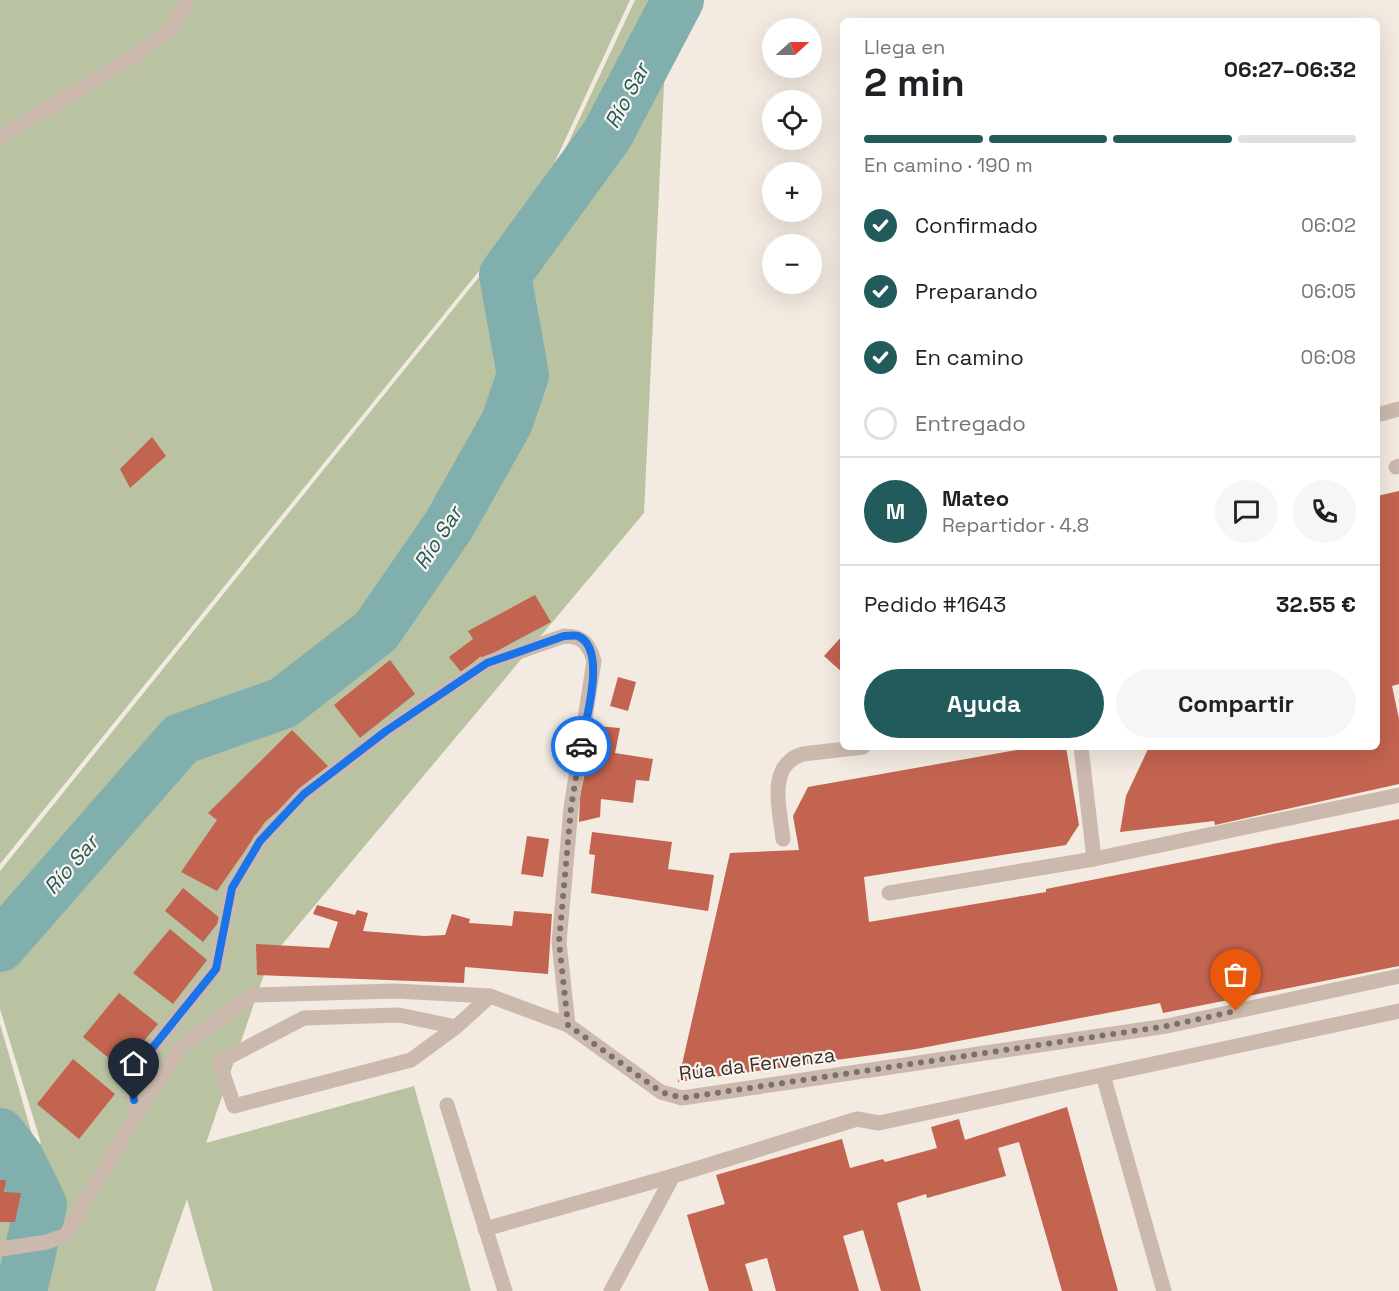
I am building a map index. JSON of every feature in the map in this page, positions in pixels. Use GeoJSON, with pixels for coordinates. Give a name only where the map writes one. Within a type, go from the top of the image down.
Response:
{"type":"FeatureCollection","features":[{"type":"Feature","properties":{"kind":"street"},"geometry":{"type":"LineString","coordinates":[[0,137],[124,63],[171,28],[188,0]]}},
{"type":"Feature","properties":{"kind":"street"},"geometry":{"type":"LineString","coordinates":[[1380,414],[1399,410]]}},
{"type":"Feature","properties":{"kind":"street"},"geometry":{"type":"LineString","coordinates":[[136,1115],[132,1086],[137,1067],[216,969],[232,888],[260,841],[304,794],[395,724],[487,663],[564,636],[578,636],[589,645],[594,661],[571,808],[559,942],[568,1025]]}},
{"type":"Feature","properties":{"kind":"street"},"geometry":{"type":"LineString","coordinates":[[783,839],[778,777],[785,765],[793,757],[803,754],[840,750]]}},
{"type":"Feature","properties":{"kind":"street"},"geometry":{"type":"LineString","coordinates":[[1081,750],[1094,859]]}},
{"type":"Feature","properties":{"kind":"street"},"geometry":{"type":"LineString","coordinates":[[889,893],[1094,859],[1399,795]]}},
{"type":"Feature","properties":{"kind":"street","name":"Rúa da Fervenza"},"geometry":{"type":"LineString","coordinates":[[2,1248],[47,1242],[66,1235],[136,1115],[180,1048],[252,995],[395,991],[490,996],[568,1025],[661,1092],[682,1098],[1167,1026],[1399,976]]}},
{"type":"Feature","properties":{"kind":"street"},"geometry":{"type":"LineString","coordinates":[[456,1027],[399,1014],[304,1018],[219,1062],[234,1106],[411,1060],[456,1027],[490,996]]}},
{"type":"Feature","properties":{"kind":"street"},"geometry":{"type":"LineString","coordinates":[[485,1229],[673,1176],[857,1119],[879,1123],[1399,1011]]}},
{"type":"Feature","properties":{"kind":"street"},"geometry":{"type":"LineString","coordinates":[[1103,1075],[1164,1291]]}},
{"type":"Feature","properties":{"kind":"street"},"geometry":{"type":"LineString","coordinates":[[447,1105],[505,1291]]}},
{"type":"Feature","properties":{"kind":"street"},"geometry":{"type":"LineString","coordinates":[[611,1291],[673,1176]]}},
{"type":"Feature","properties":{"kind":"green space"},"geometry":{"type":"Polygon","coordinates":[[[0,0],[630,0],[538,198],[0,864],[0,0]]]}},
{"type":"Feature","properties":{"kind":"green space"},"geometry":{"type":"Polygon","coordinates":[[[635,0],[658,0],[666,41],[644,513],[269,960],[206,1143],[414,1086],[471,1291],[213,1291],[187,1199],[155,1291],[0,1291],[0,1024],[36,1148],[41,1143],[0,1009],[0,871],[542,199],[635,0]]]}},
{"type":"Feature","properties":{"kind":"building"},"geometry":{"type":"Polygon","coordinates":[[[152,437],[166,456],[130,488],[120,469],[152,437]]]}},
{"type":"Feature","properties":{"kind":"building"},"geometry":{"type":"Polygon","coordinates":[[[1399,491],[1399,684],[1392,686],[1399,719],[1399,784],[1215,825],[1214,821],[1120,832],[1126,796],[1148,750],[1380,750],[1380,495],[1399,491]]]}},
{"type":"Feature","properties":{"kind":"building"},"geometry":{"type":"Polygon","coordinates":[[[535,595],[551,622],[482,659],[481,656],[461,672],[449,657],[473,639],[468,631],[535,595]]]}},
{"type":"Feature","properties":{"kind":"building"},"geometry":{"type":"Polygon","coordinates":[[[840,638],[840,670],[824,656],[840,638]]]}},
{"type":"Feature","properties":{"kind":"building"},"geometry":{"type":"Polygon","coordinates":[[[390,660],[415,694],[360,738],[334,705],[390,660]]]}},
{"type":"Feature","properties":{"kind":"building"},"geometry":{"type":"Polygon","coordinates":[[[618,677],[636,682],[628,711],[610,706],[618,677]]]}},
{"type":"Feature","properties":{"kind":"building"},"geometry":{"type":"Polygon","coordinates":[[[596,726],[620,728],[615,753],[653,759],[649,781],[636,780],[633,803],[601,799],[600,817],[579,822],[580,795],[596,726]]]}},
{"type":"Feature","properties":{"kind":"building"},"geometry":{"type":"Polygon","coordinates":[[[292,730],[329,767],[265,822],[217,891],[181,872],[217,820],[208,813],[292,730]]]}},
{"type":"Feature","properties":{"kind":"building"},"geometry":{"type":"Polygon","coordinates":[[[1017,750],[1066,750],[1079,825],[1066,845],[864,877],[869,922],[1046,892],[1046,889],[1399,819],[1399,966],[1163,1013],[1160,1003],[916,1049],[678,1082],[730,853],[799,850],[793,816],[808,787],[1017,750]]]}},
{"type":"Feature","properties":{"kind":"building"},"geometry":{"type":"Polygon","coordinates":[[[592,832],[672,842],[668,869],[714,875],[708,911],[591,893],[595,855],[589,854],[592,832]]]}},
{"type":"Feature","properties":{"kind":"building"},"geometry":{"type":"Polygon","coordinates":[[[527,836],[549,839],[543,877],[521,874],[527,836]]]}},
{"type":"Feature","properties":{"kind":"building"},"geometry":{"type":"Polygon","coordinates":[[[183,888],[221,919],[203,942],[165,911],[183,888]]]}},
{"type":"Feature","properties":{"kind":"building"},"geometry":{"type":"Polygon","coordinates":[[[317,905],[355,915],[357,910],[368,913],[363,931],[424,936],[445,935],[452,914],[470,919],[469,923],[512,926],[514,911],[552,914],[548,974],[465,967],[464,983],[257,975],[256,944],[329,948],[338,922],[313,914],[317,905]]]}},
{"type":"Feature","properties":{"kind":"building"},"geometry":{"type":"Polygon","coordinates":[[[170,929],[207,960],[173,1004],[133,973],[170,929]]]}},
{"type":"Feature","properties":{"kind":"building"},"geometry":{"type":"Polygon","coordinates":[[[119,993],[158,1024],[121,1068],[83,1037],[119,993]]]}},
{"type":"Feature","properties":{"kind":"building"},"geometry":{"type":"Polygon","coordinates":[[[73,1059],[115,1094],[79,1139],[37,1104],[73,1059]]]}},
{"type":"Feature","properties":{"kind":"building"},"geometry":{"type":"Polygon","coordinates":[[[1067,1107],[1118,1291],[1062,1291],[1019,1142],[998,1148],[1006,1176],[927,1198],[926,1194],[897,1203],[921,1291],[881,1291],[863,1230],[843,1236],[859,1291],[776,1291],[767,1258],[745,1264],[753,1291],[709,1291],[687,1215],[725,1204],[716,1175],[842,1139],[850,1168],[883,1159],[885,1162],[937,1148],[931,1127],[959,1119],[965,1140],[1067,1107]]]}},
{"type":"Feature","properties":{"kind":"building"},"geometry":{"type":"Polygon","coordinates":[[[0,1180],[6,1180],[4,1192],[21,1193],[15,1222],[0,1222],[0,1180]]]}},
{"type":"Feature","properties":{"kind":"waterway","name":"Río Sar"},"geometry":{"type":"LineString","coordinates":[[0,946],[181,739],[283,703],[376,631],[449,525],[507,422],[523,375],[505,275],[607,135],[678,0]]}},
{"type":"Feature","properties":{"kind":"waterway","name":"Río Sar"},"geometry":{"type":"LineString","coordinates":[[0,1134],[18,1158],[41,1205],[21,1291]]}},
{"type":"Feature","properties":{"kind":"way so far"},"geometry":{"type":"LineString","coordinates":[[581,746],[571,808],[559,942],[568,1025],[661,1092],[682,1098],[1167,1026],[1236,1011]]}},
{"type":"Feature","properties":{"kind":"route"},"geometry":{"type":"LineString","coordinates":[[134,1100],[132,1086],[137,1067],[216,969],[232,888],[260,841],[304,794],[386,731],[487,663],[564,636],[578,636],[589,645],[594,661],[594,674],[581,746]]}}]}
